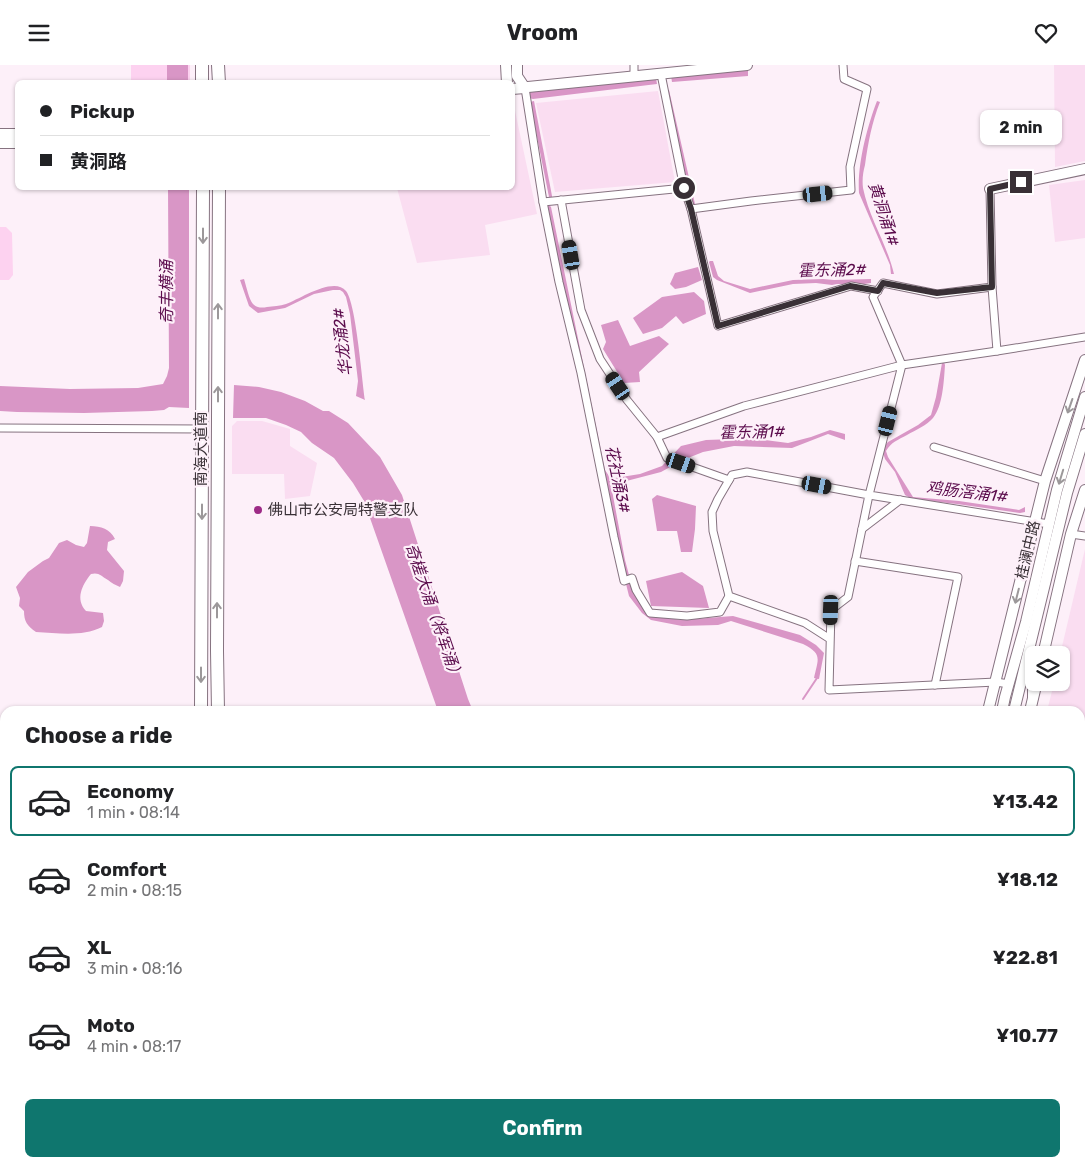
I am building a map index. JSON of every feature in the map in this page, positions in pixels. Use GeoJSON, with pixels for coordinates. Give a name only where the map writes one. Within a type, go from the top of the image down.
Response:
{"type":"FeatureCollection","features":[{"type":"Feature","properties":{"kind":"highway"},"geometry":{"type":"LineString","coordinates":[[202,65],[202,80]]}},
{"type":"Feature","properties":{"kind":"highway"},"geometry":{"type":"LineString","coordinates":[[218,65],[218,80]]}},
{"type":"Feature","properties":{"kind":"highway","name":"南海大道南"},"geometry":{"type":"LineString","coordinates":[[201,706],[203,190]]}},
{"type":"Feature","properties":{"kind":"highway","name":"南海大道南"},"geometry":{"type":"LineString","coordinates":[[218,706],[219,190]]}},
{"type":"Feature","properties":{"kind":"main road"},"geometry":{"type":"LineString","coordinates":[[506,65],[507,80]]}},
{"type":"Feature","properties":{"kind":"main road"},"geometry":{"type":"LineString","coordinates":[[517,65],[517,76],[525,88]]}},
{"type":"Feature","properties":{"kind":"main road"},"geometry":{"type":"LineString","coordinates":[[515,89],[747,65]]}},
{"type":"Feature","properties":{"kind":"main road"},"geometry":{"type":"LineString","coordinates":[[0,134],[15,134]]}},
{"type":"Feature","properties":{"kind":"main road"},"geometry":{"type":"LineString","coordinates":[[0,143],[15,143]]}},
{"type":"Feature","properties":{"kind":"main road"},"geometry":{"type":"LineString","coordinates":[[990,189],[1085,169]]}},
{"type":"Feature","properties":{"kind":"main road"},"geometry":{"type":"LineString","coordinates":[[989,706],[1045,481],[1085,360]]}},
{"type":"Feature","properties":{"kind":"main road","name":"桂澜中路"},"geometry":{"type":"LineString","coordinates":[[1003,706],[1026,623],[1057,490],[1085,397]]}},
{"type":"Feature","properties":{"kind":"main road","name":"桂澜中路"},"geometry":{"type":"LineString","coordinates":[[1015,706],[1067,493],[1085,434]]}},
{"type":"Feature","properties":{"kind":"main road"},"geometry":{"type":"LineString","coordinates":[[1045,646],[1071,534],[1085,490]]}},
{"type":"Feature","properties":{"kind":"main road"},"geometry":{"type":"LineString","coordinates":[[1054,550],[1071,534]]}},
{"type":"Feature","properties":{"kind":"main road"},"geometry":{"type":"LineString","coordinates":[[1033,697],[1033,661],[1038,635],[1036,625]]}},
{"type":"Feature","properties":{"kind":"main road"},"geometry":{"type":"LineString","coordinates":[[1031,706],[1035,691]]}},
{"type":"Feature","properties":{"kind":"street"},"geometry":{"type":"LineString","coordinates":[[634,65],[634,76]]}},
{"type":"Feature","properties":{"kind":"street"},"geometry":{"type":"LineString","coordinates":[[691,209],[851,190],[850,167],[867,89],[844,79],[844,65]]}},
{"type":"Feature","properties":{"kind":"street"},"geometry":{"type":"LineString","coordinates":[[661,74],[684,188],[691,209],[718,326],[850,286],[878,291]]}},
{"type":"Feature","properties":{"kind":"street"},"geometry":{"type":"LineString","coordinates":[[525,88],[548,201],[559,282],[581,373],[614,537],[627,580],[632,578],[636,590],[650,613],[687,617],[720,612],[730,596],[713,531],[712,512],[732,475],[748,472],[869,495],[1049,524]]}},
{"type":"Feature","properties":{"kind":"street"},"geometry":{"type":"LineString","coordinates":[[548,201],[684,188]]}},
{"type":"Feature","properties":{"kind":"street"},"geometry":{"type":"LineString","coordinates":[[990,189],[992,287],[997,351]]}},
{"type":"Feature","properties":{"kind":"street"},"geometry":{"type":"LineString","coordinates":[[561,200],[581,310],[600,359],[627,400],[657,437],[667,458],[729,480]]}},
{"type":"Feature","properties":{"kind":"street"},"geometry":{"type":"LineString","coordinates":[[992,287],[937,293],[883,283],[873,297],[902,365],[869,495],[848,597],[831,610],[829,690],[996,682],[1009,684]]}},
{"type":"Feature","properties":{"kind":"street"},"geometry":{"type":"LineString","coordinates":[[657,437],[744,406],[902,365],[1085,337]]}},
{"type":"Feature","properties":{"kind":"street"},"geometry":{"type":"LineString","coordinates":[[0,428],[202,429]]}},
{"type":"Feature","properties":{"kind":"street"},"geometry":{"type":"LineString","coordinates":[[934,447],[1045,481]]}},
{"type":"Feature","properties":{"kind":"street"},"geometry":{"type":"LineString","coordinates":[[862,529],[900,500]]}},
{"type":"Feature","properties":{"kind":"street"},"geometry":{"type":"LineString","coordinates":[[1071,534],[1085,536]]}},
{"type":"Feature","properties":{"kind":"street"},"geometry":{"type":"LineString","coordinates":[[855,561],[958,577],[935,685]]}},
{"type":"Feature","properties":{"kind":"street"},"geometry":{"type":"LineString","coordinates":[[730,596],[805,623],[830,639]]}},
{"type":"Feature","properties":{"kind":"shaded area"},"geometry":{"type":"Polygon","coordinates":[[[131,65],[190,65],[190,80],[131,80],[131,65]]]}},
{"type":"Feature","properties":{"kind":"shaded area"},"geometry":{"type":"Polygon","coordinates":[[[1054,65],[1085,65],[1085,161],[1055,167],[1054,65]]]}},
{"type":"Feature","properties":{"kind":"shaded area"},"geometry":{"type":"Polygon","coordinates":[[[658,91],[675,182],[555,192],[536,103],[658,91]]]}},
{"type":"Feature","properties":{"kind":"shaded area"},"geometry":{"type":"Polygon","coordinates":[[[515,111],[537,214],[485,225],[490,255],[417,263],[398,190],[515,190],[515,111]]]}},
{"type":"Feature","properties":{"kind":"shaded area"},"geometry":{"type":"Polygon","coordinates":[[[1085,180],[1085,238],[1055,242],[1049,185],[1085,180]]]}},
{"type":"Feature","properties":{"kind":"shaded area"},"geometry":{"type":"Polygon","coordinates":[[[0,227],[6,227],[12,233],[13,275],[9,280],[0,280],[0,227]]]}},
{"type":"Feature","properties":{"kind":"shaded area"},"geometry":{"type":"Polygon","coordinates":[[[237,421],[262,421],[290,429],[290,446],[317,463],[310,496],[285,499],[284,474],[232,474],[232,426],[237,421]]]}},
{"type":"Feature","properties":{"kind":"shaded area"},"geometry":{"type":"Polygon","coordinates":[[[1085,549],[1085,706],[1048,706],[1052,691],[1070,691],[1070,646],[1062,646],[1085,549]]]}},
{"type":"Feature","properties":{"kind":"water"},"geometry":{"type":"Polygon","coordinates":[[[167,65],[188,65],[188,80],[167,80],[167,65]]]}},
{"type":"Feature","properties":{"kind":"water"},"geometry":{"type":"Polygon","coordinates":[[[748,70],[748,76],[672,82],[671,76],[748,70]]]}},
{"type":"Feature","properties":{"kind":"water"},"geometry":{"type":"Polygon","coordinates":[[[656,78],[657,84],[533,99],[529,98],[528,92],[656,78]]]}},
{"type":"Feature","properties":{"kind":"water"},"geometry":{"type":"Polygon","coordinates":[[[669,90],[695,204],[691,205],[666,91],[669,90]]]}},
{"type":"Feature","properties":{"kind":"water"},"geometry":{"type":"Polygon","coordinates":[[[534,101],[552,199],[549,197],[530,102],[534,101]]]}},
{"type":"Feature","properties":{"kind":"water"},"geometry":{"type":"Polygon","coordinates":[[[877,101],[880,102],[869,141],[863,173],[863,188],[869,210],[894,274],[891,274],[890,265],[859,193],[864,146],[877,101]]]}},
{"type":"Feature","properties":{"kind":"water"},"geometry":{"type":"Polygon","coordinates":[[[168,190],[189,190],[189,408],[169,407],[164,410],[152,411],[84,413],[0,411],[0,386],[70,389],[138,388],[163,384],[169,368],[168,190]]]}},
{"type":"Feature","properties":{"kind":"water"},"geometry":{"type":"Polygon","coordinates":[[[547,206],[551,207],[605,470],[609,476],[615,478],[640,474],[662,466],[681,446],[706,440],[765,440],[788,443],[830,430],[845,434],[845,440],[828,434],[792,448],[734,446],[703,452],[661,472],[611,485],[625,560],[633,590],[645,609],[662,617],[682,620],[733,616],[800,635],[816,645],[824,653],[819,679],[814,678],[818,662],[816,654],[803,644],[731,621],[718,625],[682,626],[651,620],[642,613],[629,596],[613,532],[547,206]]]}},
{"type":"Feature","properties":{"kind":"water"},"geometry":{"type":"Polygon","coordinates":[[[710,261],[713,261],[718,276],[724,281],[750,289],[793,280],[871,279],[871,283],[793,284],[750,293],[713,277],[710,261]]]}},
{"type":"Feature","properties":{"kind":"water"},"geometry":{"type":"Polygon","coordinates":[[[698,267],[702,280],[686,287],[675,289],[670,284],[675,273],[698,267]]]}},
{"type":"Feature","properties":{"kind":"water"},"geometry":{"type":"Polygon","coordinates":[[[244,279],[252,302],[263,308],[286,304],[325,287],[341,287],[346,291],[350,298],[356,325],[365,400],[356,396],[358,381],[350,314],[343,292],[333,290],[314,294],[285,308],[258,313],[249,306],[240,280],[244,279]]]}},
{"type":"Feature","properties":{"kind":"water"},"geometry":{"type":"Polygon","coordinates":[[[694,292],[704,301],[706,314],[683,324],[676,316],[662,328],[643,334],[633,318],[662,297],[694,292]]]}},
{"type":"Feature","properties":{"kind":"water"},"geometry":{"type":"Polygon","coordinates":[[[618,320],[630,346],[659,336],[669,344],[639,372],[640,382],[624,383],[603,349],[606,342],[601,325],[618,320]]]}},
{"type":"Feature","properties":{"kind":"water"},"geometry":{"type":"Polygon","coordinates":[[[944,362],[942,392],[936,413],[925,425],[890,445],[886,451],[888,457],[913,497],[959,501],[1019,510],[1025,507],[1025,512],[1020,513],[912,499],[905,495],[895,472],[885,459],[883,447],[888,442],[918,425],[931,415],[942,363],[944,362]]]}},
{"type":"Feature","properties":{"kind":"water","name":"奇槎大涌（将军涌）"},"geometry":{"type":"Polygon","coordinates":[[[234,385],[259,387],[281,392],[305,401],[323,411],[329,411],[348,423],[380,457],[402,495],[471,706],[436,706],[364,501],[334,458],[312,443],[301,432],[286,425],[266,418],[233,418],[234,385]]]}},
{"type":"Feature","properties":{"kind":"water"},"geometry":{"type":"Polygon","coordinates":[[[657,495],[696,506],[692,552],[681,552],[677,531],[657,531],[652,499],[657,495]]]}},
{"type":"Feature","properties":{"kind":"water"},"geometry":{"type":"Polygon","coordinates":[[[90,526],[105,529],[111,533],[115,539],[108,542],[107,550],[124,571],[120,587],[100,575],[91,574],[81,592],[81,602],[86,611],[103,613],[104,621],[102,627],[78,633],[36,632],[25,620],[24,611],[19,606],[20,598],[16,587],[28,572],[49,558],[59,543],[67,540],[84,547],[87,543],[90,526]]]}},
{"type":"Feature","properties":{"kind":"water"},"geometry":{"type":"Polygon","coordinates":[[[682,572],[703,586],[709,608],[651,606],[646,581],[682,572]]]}},
{"type":"Feature","properties":{"kind":"waterway","name":"花社涌3#"},"geometry":{"type":"LineString","coordinates":[[803,699],[817,678]]}},
{"type":"Feature","properties":{"kind":"place","name":"佛山市公安局特警支队"},"geometry":{"type":"Point","coordinates":[258,510]}},
{"type":"Feature","properties":{"kind":"route"},"geometry":{"type":"LineString","coordinates":[[684,188],[691,209],[718,326],[850,286],[878,291],[883,283],[937,293],[992,287],[990,189],[1021,182]]}},
{"type":"Feature","properties":{"kind":"water label","name":"黄洞涌1#"},"geometry":{"type":"Point","coordinates":[884,214]}},
{"type":"Feature","properties":{"kind":"water label","name":"霍东涌2#"},"geometry":{"type":"Point","coordinates":[832,270]}},
{"type":"Feature","properties":{"kind":"water label","name":"奇丰横涌"},"geometry":{"type":"Point","coordinates":[166,292]}},
{"type":"Feature","properties":{"kind":"water label","name":"华龙涌2#"},"geometry":{"type":"Point","coordinates":[342,342]}},
{"type":"Feature","properties":{"kind":"water label","name":"霍东涌1#"},"geometry":{"type":"Point","coordinates":[752,432]}},
{"type":"Feature","properties":{"kind":"water label","name":"鸡肠滘涌1#"},"geometry":{"type":"Point","coordinates":[967,492]}}]}
